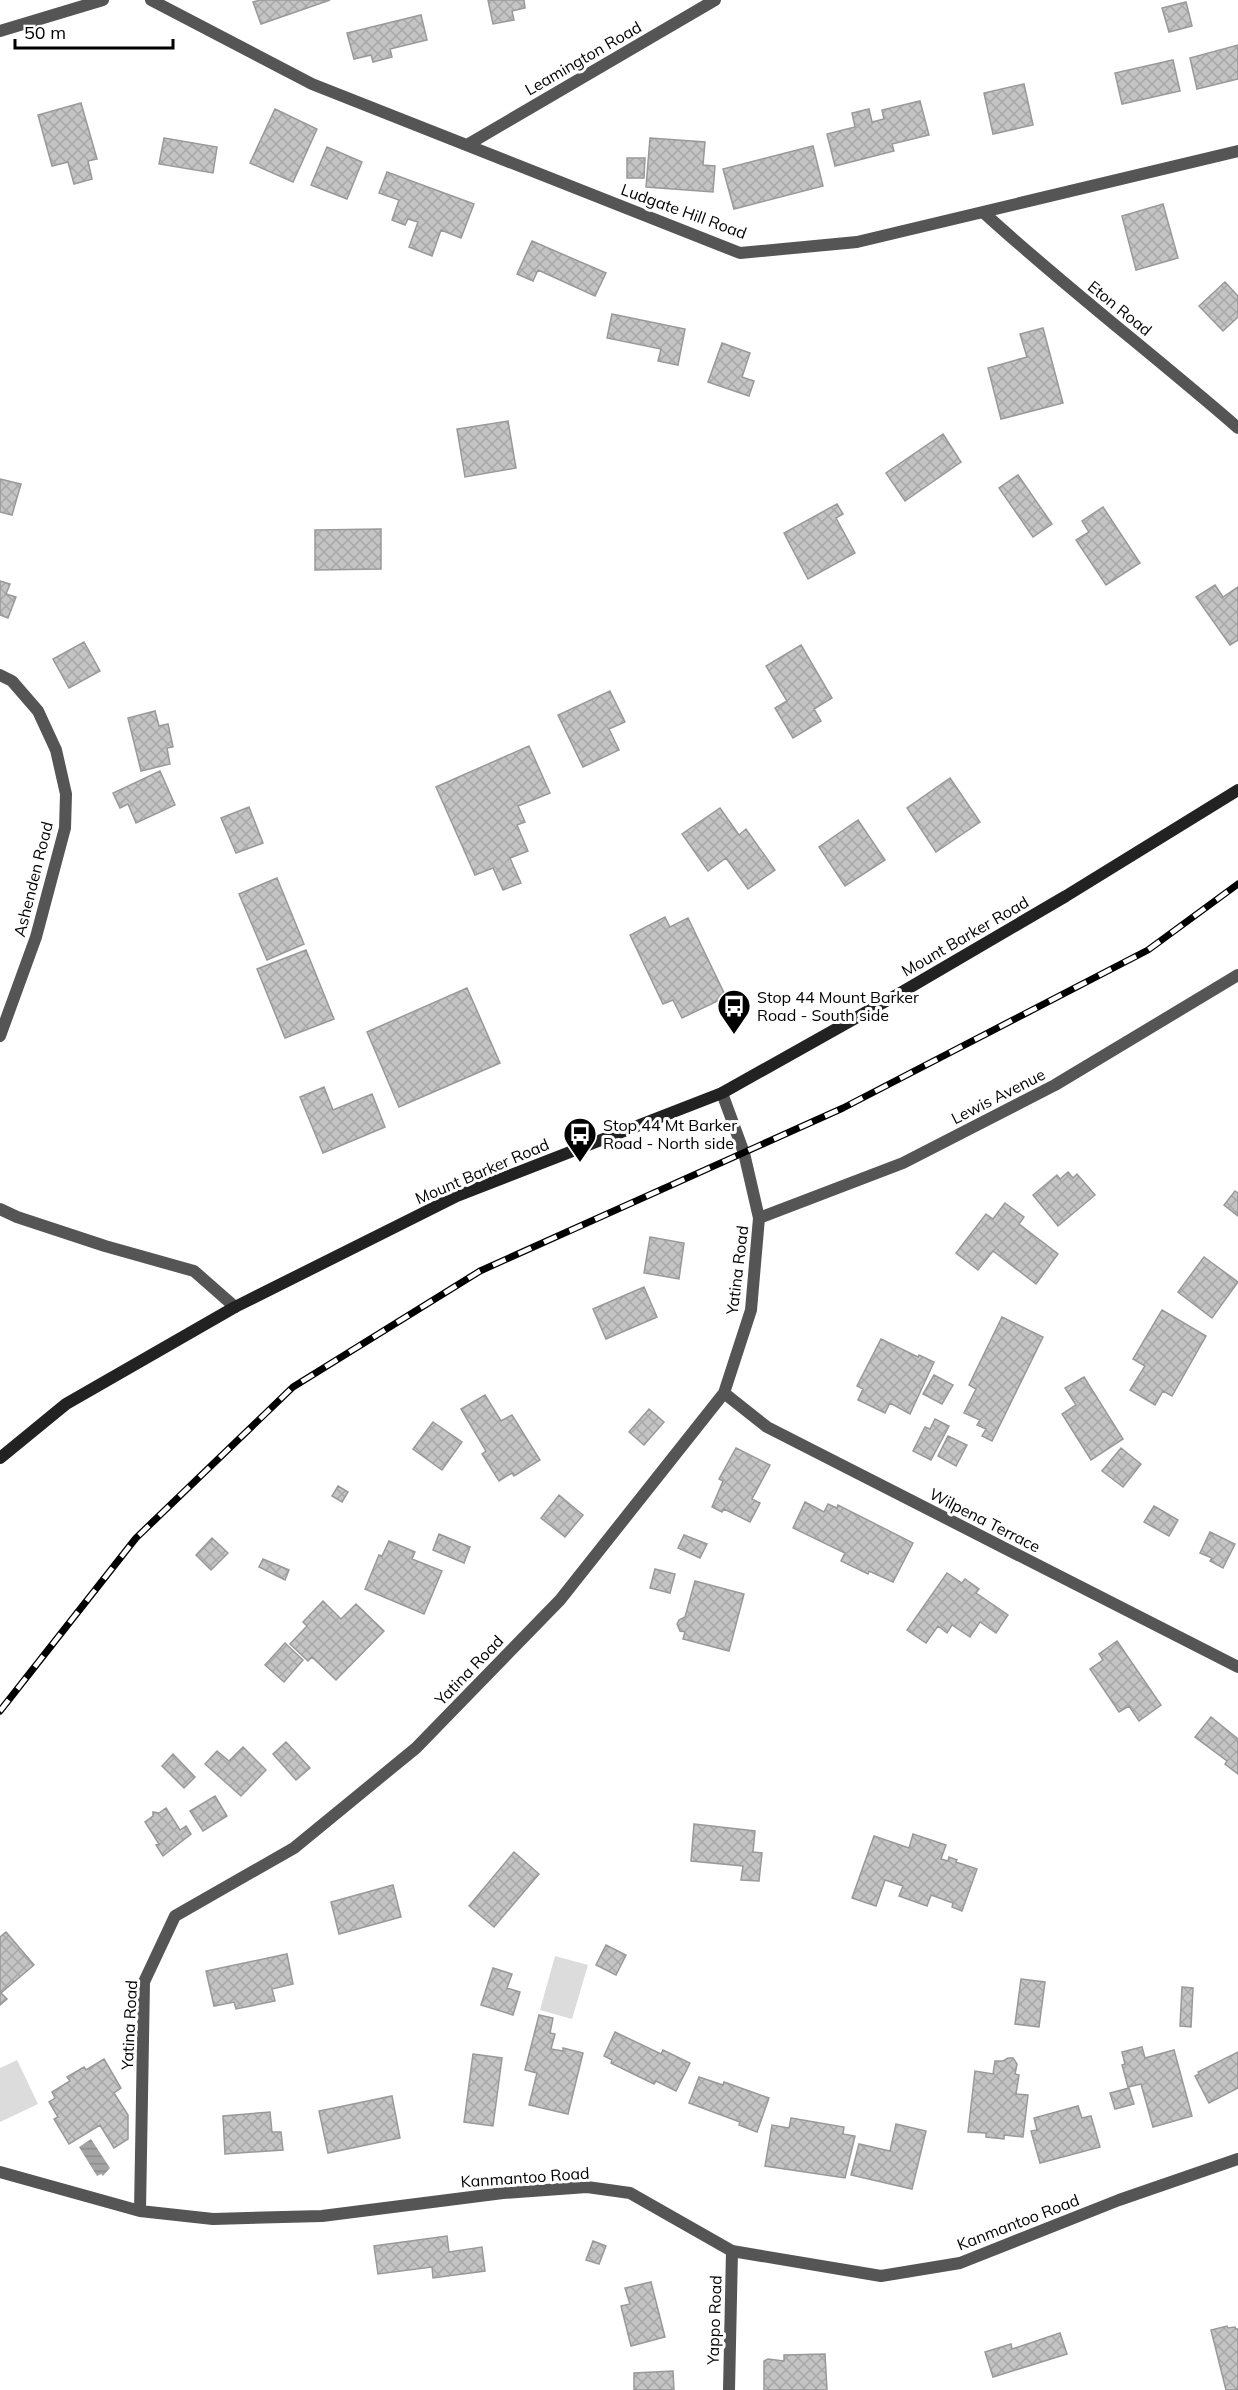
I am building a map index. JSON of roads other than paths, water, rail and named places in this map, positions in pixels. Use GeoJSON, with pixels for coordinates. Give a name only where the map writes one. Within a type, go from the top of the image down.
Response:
{"type":"FeatureCollection","features":[{"type":"Feature","properties":{"kind":"main road","name":"Mount Barker Road"},"geometry":{"type":"LineString","coordinates":[[0,1458],[66,1404],[235,1307],[457,1196],[722,1093],[913,986],[1066,896],[1238,790]]}},
{"type":"Feature","properties":{"kind":"street"},"geometry":{"type":"LineString","coordinates":[[0,31],[104,0]]}},
{"type":"Feature","properties":{"kind":"street","name":"Ludgate Hill Road"},"geometry":{"type":"LineString","coordinates":[[151,0],[312,84],[741,253],[857,242],[1238,151]]}},
{"type":"Feature","properties":{"kind":"street","name":"Leamington Road"},"geometry":{"type":"LineString","coordinates":[[467,145],[715,0]]}},
{"type":"Feature","properties":{"kind":"street","name":"Eton Road"},"geometry":{"type":"LineString","coordinates":[[983,212],[1043,267],[1171,370],[1238,428]]}},
{"type":"Feature","properties":{"kind":"street","name":"Ashenden Road"},"geometry":{"type":"LineString","coordinates":[[0,675],[12,681],[38,711],[56,750],[66,794],[65,828],[36,937],[0,1036]]}},
{"type":"Feature","properties":{"kind":"street","name":"Lewis Avenue"},"geometry":{"type":"LineString","coordinates":[[759,1218],[903,1163],[1055,1085],[1238,975]]}},
{"type":"Feature","properties":{"kind":"street","name":"Yatina Road"},"geometry":{"type":"LineString","coordinates":[[140,2211],[144,1982],[175,1916],[294,1848],[416,1748],[560,1600],[724,1393],[751,1310],[759,1218],[744,1153],[722,1093]]}},
{"type":"Feature","properties":{"kind":"street"},"geometry":{"type":"LineString","coordinates":[[0,1209],[17,1217],[94,1242],[194,1271],[235,1307]]}},
{"type":"Feature","properties":{"kind":"street","name":"Wilpena Terrace"},"geometry":{"type":"LineString","coordinates":[[724,1393],[767,1427],[1238,1667]]}},
{"type":"Feature","properties":{"kind":"street","name":"Kanmantoo Road"},"geometry":{"type":"LineString","coordinates":[[0,2172],[140,2211],[213,2219],[322,2216],[503,2193],[587,2187],[630,2193],[732,2251],[881,2276],[960,2264],[1119,2200],[1238,2159]]}},
{"type":"Feature","properties":{"kind":"street","name":"Yappo Road"},"geometry":{"type":"LineString","coordinates":[[729,2390],[732,2251]]}},
{"type":"Feature","properties":{"kind":"railway"},"geometry":{"type":"LineString","coordinates":[[0,1711],[136,1538],[293,1387],[480,1271],[843,1108],[1148,950],[1238,884]]}},
{"type":"Feature","properties":{"kind":"place","name":"Stop 44 Mount Barker Road - South side"},"geometry":{"type":"Point","coordinates":[734,1035]}},
{"type":"Feature","properties":{"kind":"place","name":"Stop 44 Mt Barker Road - North side"},"geometry":{"type":"Point","coordinates":[580,1163]}}]}
